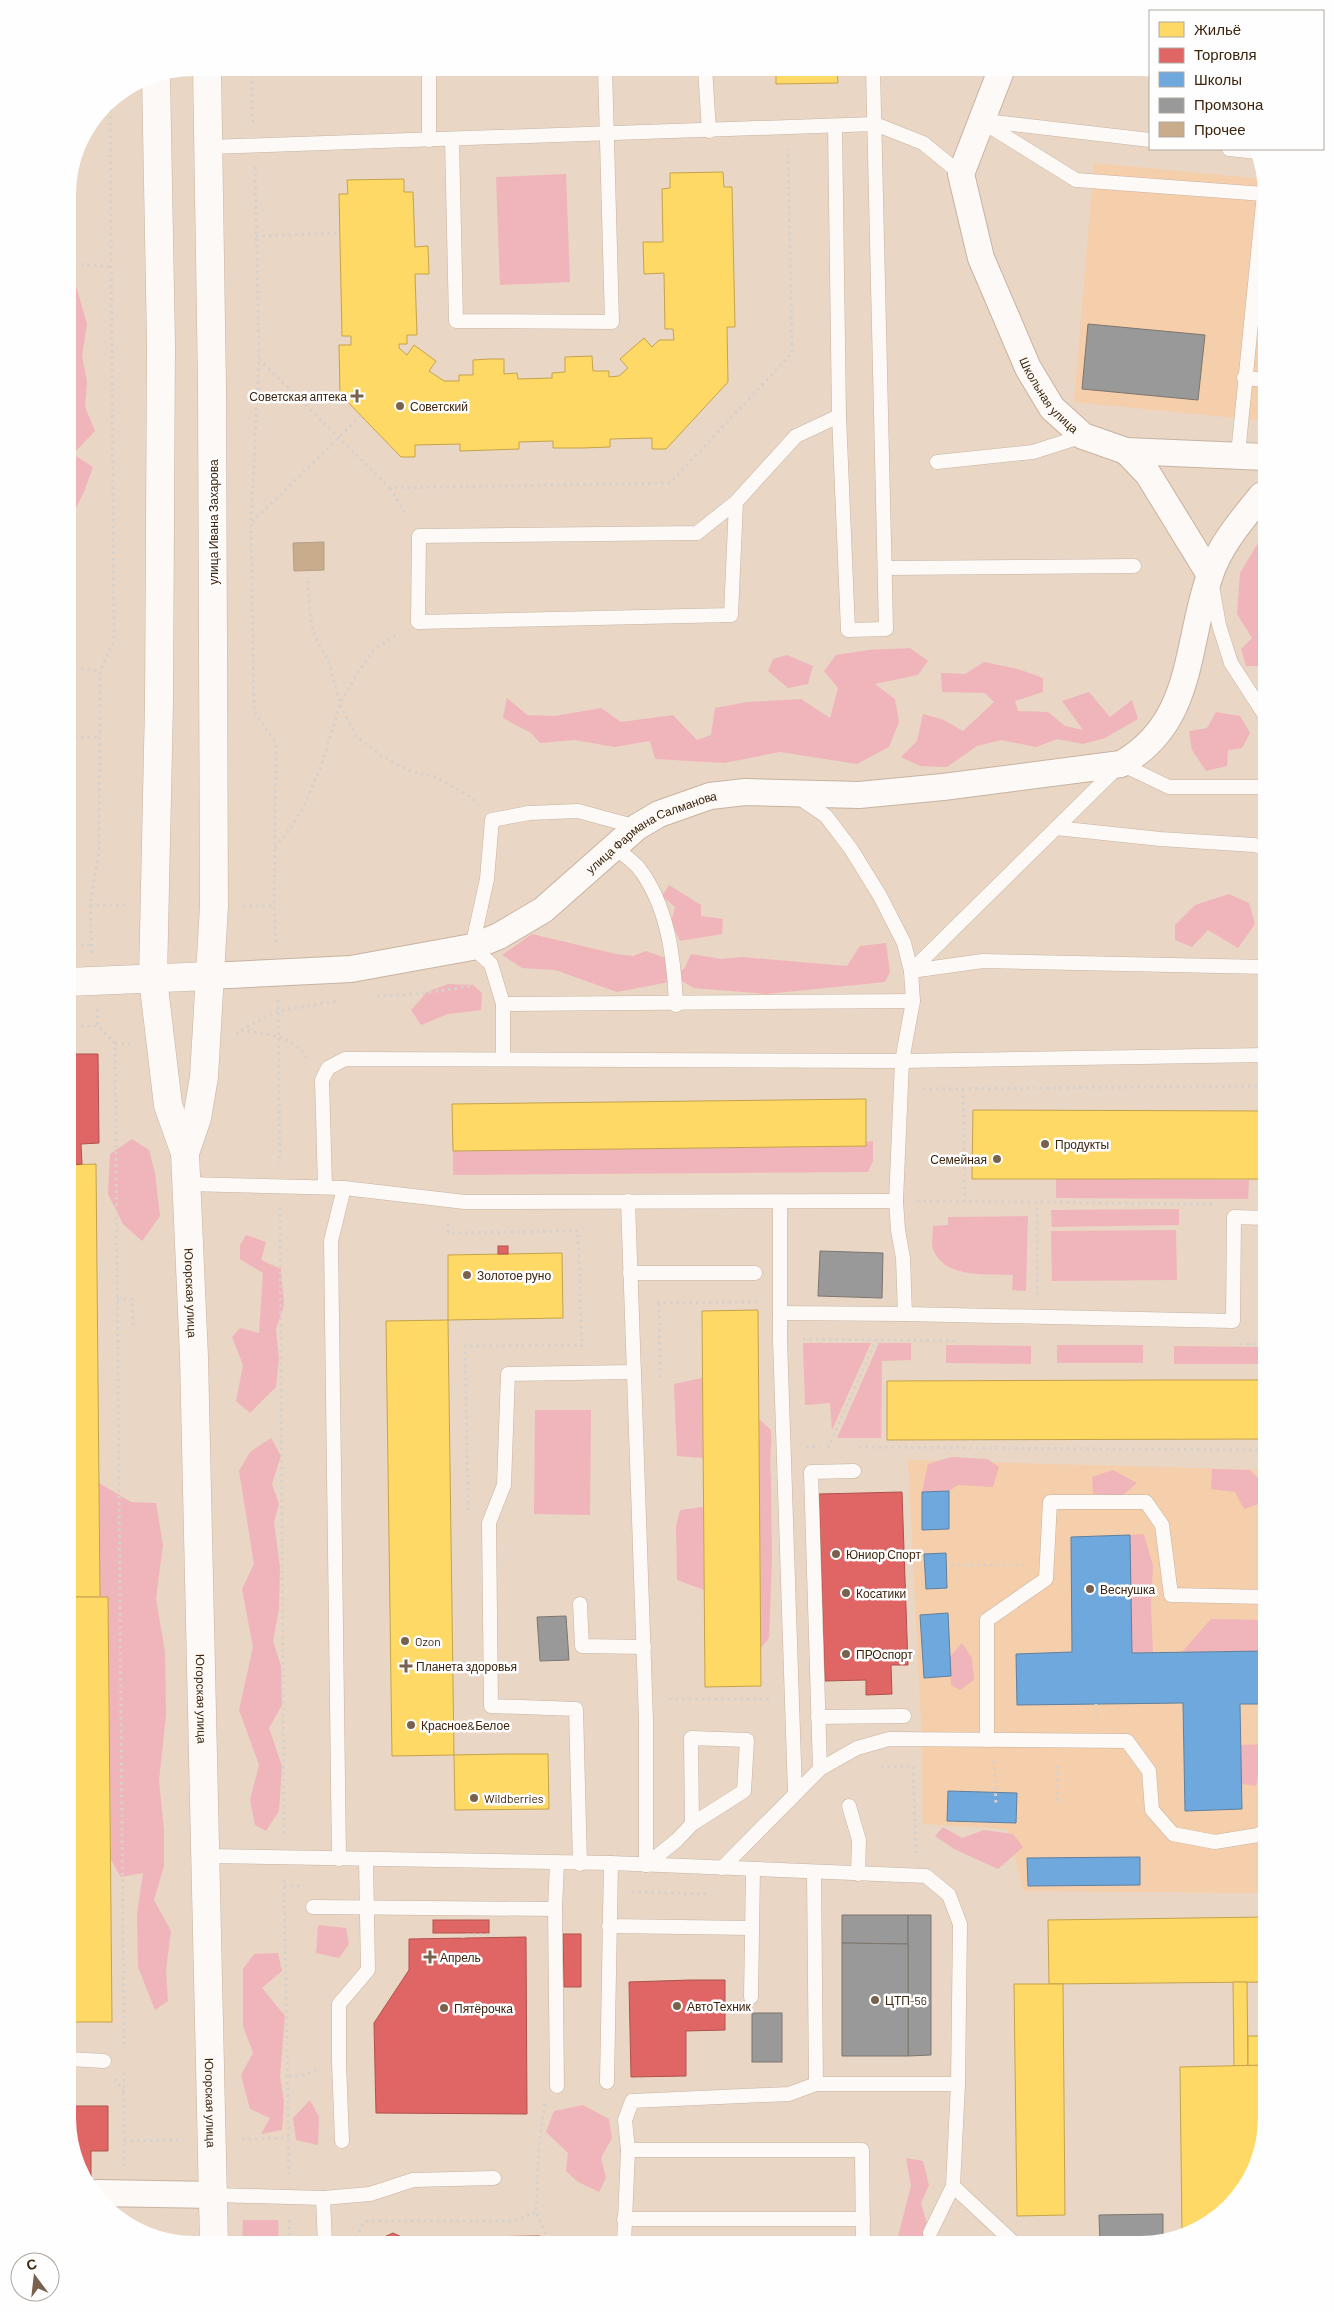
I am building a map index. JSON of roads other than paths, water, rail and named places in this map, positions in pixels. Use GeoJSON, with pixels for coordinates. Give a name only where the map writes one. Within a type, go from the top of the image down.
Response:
{"type":"FeatureCollection","features":[{"type":"Feature","properties":{"kind":"main road","name":"улица Ивана Захарова"},"geometry":{"type":"LineString","coordinates":[[208,76],[214,906],[209,976]]}},
{"type":"Feature","properties":{"kind":"main road"},"geometry":{"type":"LineString","coordinates":[[153,979],[159,695],[160,354],[156,83]]}},
{"type":"Feature","properties":{"kind":"main road"},"geometry":{"type":"LineString","coordinates":[[77,982],[209,976]]}},
{"type":"Feature","properties":{"kind":"main road","name":"Югорская улица"},"geometry":{"type":"LineString","coordinates":[[184,1153],[197,1118],[204,1078],[208,1041],[209,976]]}},
{"type":"Feature","properties":{"kind":"main road","name":"Югорская улица"},"geometry":{"type":"LineString","coordinates":[[153,979],[168,1105],[184,1153],[186,1184],[194,1357],[214,2235]]}},
{"type":"Feature","properties":{"kind":"street"},"geometry":{"type":"LineString","coordinates":[[961,174],[998,77]]}},
{"type":"Feature","properties":{"kind":"street","name":"Школьная улица"},"geometry":{"type":"LineString","coordinates":[[961,174],[981,258],[1028,368],[1052,408],[1083,436],[1126,450],[1258,456]]}},
{"type":"Feature","properties":{"kind":"street"},"geometry":{"type":"LineString","coordinates":[[1126,450],[1148,474],[1210,575]]}},
{"type":"Feature","properties":{"kind":"street"},"geometry":{"type":"LineString","coordinates":[[1121,764],[1139,754],[1156,737],[1180,697],[1210,575],[1225,542],[1258,500]]}},
{"type":"Feature","properties":{"kind":"street","name":"улица Фармана Салманова"},"geometry":{"type":"LineString","coordinates":[[209,976],[351,969],[472,948],[499,936],[543,910],[637,827],[658,814],[710,796],[745,792],[869,794],[943,787],[1121,764]]}},
{"type":"Feature","properties":{"kind":"street"},"geometry":{"type":"LineString","coordinates":[[104,2193],[214,2196]]}},
{"type":"Feature","properties":{"kind":"lane"},"geometry":{"type":"LineString","coordinates":[[428,76],[429,140]]}},
{"type":"Feature","properties":{"kind":"lane"},"geometry":{"type":"LineString","coordinates":[[452,139],[456,321],[612,322],[605,76]]}},
{"type":"Feature","properties":{"kind":"lane"},"geometry":{"type":"LineString","coordinates":[[705,77],[708,130]]}},
{"type":"Feature","properties":{"kind":"lane"},"geometry":{"type":"LineString","coordinates":[[835,126],[839,416],[848,630],[886,629],[873,77]]}},
{"type":"Feature","properties":{"kind":"lane"},"geometry":{"type":"LineString","coordinates":[[981,121],[1149,140]]}},
{"type":"Feature","properties":{"kind":"lane"},"geometry":{"type":"LineString","coordinates":[[981,121],[1076,180],[1258,194]]}},
{"type":"Feature","properties":{"kind":"lane"},"geometry":{"type":"LineString","coordinates":[[209,147],[875,124],[923,143],[961,174]]}},
{"type":"Feature","properties":{"kind":"lane"},"geometry":{"type":"LineString","coordinates":[[1238,454],[1258,249]]}},
{"type":"Feature","properties":{"kind":"lane"},"geometry":{"type":"LineString","coordinates":[[1244,378],[1258,379]]}},
{"type":"Feature","properties":{"kind":"lane"},"geometry":{"type":"LineString","coordinates":[[736,502],[731,615],[418,622],[419,536],[697,534],[736,502],[796,436],[839,416]]}},
{"type":"Feature","properties":{"kind":"lane"},"geometry":{"type":"LineString","coordinates":[[936,462],[1033,452],[1083,436]]}},
{"type":"Feature","properties":{"kind":"lane"},"geometry":{"type":"LineString","coordinates":[[885,568],[1134,566]]}},
{"type":"Feature","properties":{"kind":"lane"},"geometry":{"type":"LineString","coordinates":[[1210,575],[1219,625],[1231,663],[1258,705]]}},
{"type":"Feature","properties":{"kind":"lane"},"geometry":{"type":"LineString","coordinates":[[911,971],[1121,764],[1169,787],[1258,787]]}},
{"type":"Feature","properties":{"kind":"lane"},"geometry":{"type":"LineString","coordinates":[[791,792],[826,816],[851,849],[880,896],[904,943],[911,971],[913,1001],[902,1061],[896,1201],[898,1230],[903,1258],[905,1314]]}},
{"type":"Feature","properties":{"kind":"lane"},"geometry":{"type":"LineString","coordinates":[[503,1059],[503,1004],[491,964],[472,948],[488,879],[492,820],[529,813],[578,812],[637,827]]}},
{"type":"Feature","properties":{"kind":"lane"},"geometry":{"type":"LineString","coordinates":[[1056,828],[1160,839],[1258,846]]}},
{"type":"Feature","properties":{"kind":"lane"},"geometry":{"type":"LineString","coordinates":[[614,847],[637,867],[653,892],[666,924],[675,975],[676,1005]]}},
{"type":"Feature","properties":{"kind":"lane"},"geometry":{"type":"LineString","coordinates":[[911,971],[983,961],[1258,967]]}},
{"type":"Feature","properties":{"kind":"lane"},"geometry":{"type":"LineString","coordinates":[[503,1004],[676,1005],[913,1001]]}},
{"type":"Feature","properties":{"kind":"lane"},"geometry":{"type":"LineString","coordinates":[[325,1187],[322,1080],[328,1068],[345,1059],[902,1061],[1258,1054]]}},
{"type":"Feature","properties":{"kind":"lane"},"geometry":{"type":"LineString","coordinates":[[186,1184],[344,1188],[465,1202],[896,1201]]}},
{"type":"Feature","properties":{"kind":"lane"},"geometry":{"type":"LineString","coordinates":[[339,1859],[331,1241],[344,1188]]}},
{"type":"Feature","properties":{"kind":"lane"},"geometry":{"type":"LineString","coordinates":[[628,1201],[644,1647],[646,1865]]}},
{"type":"Feature","properties":{"kind":"lane"},"geometry":{"type":"LineString","coordinates":[[780,1202],[783,1446],[795,1793]]}},
{"type":"Feature","properties":{"kind":"lane"},"geometry":{"type":"LineString","coordinates":[[780,1308],[887,1314],[1233,1321],[1234,1217],[1258,1218]]}},
{"type":"Feature","properties":{"kind":"lane"},"geometry":{"type":"LineString","coordinates":[[630,1273],[755,1272]]}},
{"type":"Feature","properties":{"kind":"lane"},"geometry":{"type":"LineString","coordinates":[[580,1864],[576,1710],[491,1706],[489,1523],[504,1485],[508,1374],[634,1372]]}},
{"type":"Feature","properties":{"kind":"lane"},"geometry":{"type":"LineString","coordinates":[[820,1769],[811,1472],[854,1471]]}},
{"type":"Feature","properties":{"kind":"lane"},"geometry":{"type":"LineString","coordinates":[[990,1740],[987,1620],[1046,1579],[1050,1502],[1146,1502],[1162,1525],[1171,1595],[1258,1597]]}},
{"type":"Feature","properties":{"kind":"lane"},"geometry":{"type":"LineString","coordinates":[[580,1604],[582,1646],[644,1647]]}},
{"type":"Feature","properties":{"kind":"lane"},"geometry":{"type":"LineString","coordinates":[[818,1717],[904,1716]]}},
{"type":"Feature","properties":{"kind":"lane"},"geometry":{"type":"LineString","coordinates":[[646,1865],[677,1840],[692,1824],[744,1791],[747,1740],[691,1738],[692,1824]]}},
{"type":"Feature","properties":{"kind":"lane"},"geometry":{"type":"LineString","coordinates":[[722,1868],[820,1769],[857,1748],[889,1739],[1127,1741],[1149,1771],[1152,1810],[1173,1834],[1215,1842],[1258,1835]]}},
{"type":"Feature","properties":{"kind":"lane"},"geometry":{"type":"LineString","coordinates":[[849,1806],[859,1840],[858,1874]]}},
{"type":"Feature","properties":{"kind":"lane"},"geometry":{"type":"LineString","coordinates":[[206,1856],[611,1864],[926,1876],[949,1895],[960,1924],[958,2084],[953,2186],[930,2233]]}},
{"type":"Feature","properties":{"kind":"lane"},"geometry":{"type":"LineString","coordinates":[[342,2141],[339,2062],[340,2004],[368,1970],[366,1860]]}},
{"type":"Feature","properties":{"kind":"lane"},"geometry":{"type":"LineString","coordinates":[[557,1863],[555,1909],[557,2086]]}},
{"type":"Feature","properties":{"kind":"lane"},"geometry":{"type":"LineString","coordinates":[[608,2082],[611,1864]]}},
{"type":"Feature","properties":{"kind":"lane"},"geometry":{"type":"LineString","coordinates":[[751,1997],[753,1870]]}},
{"type":"Feature","properties":{"kind":"lane"},"geometry":{"type":"LineString","coordinates":[[814,1872],[816,2084]]}},
{"type":"Feature","properties":{"kind":"lane"},"geometry":{"type":"LineString","coordinates":[[313,1907],[555,1909]]}},
{"type":"Feature","properties":{"kind":"lane"},"geometry":{"type":"LineString","coordinates":[[609,1926],[751,1928]]}},
{"type":"Feature","properties":{"kind":"lane"},"geometry":{"type":"LineString","coordinates":[[76,2059],[104,2061]]}},
{"type":"Feature","properties":{"kind":"lane"},"geometry":{"type":"LineString","coordinates":[[624,2235],[628,2150],[625,2120],[632,2101],[789,2094],[816,2084],[958,2084]]}},
{"type":"Feature","properties":{"kind":"lane"},"geometry":{"type":"LineString","coordinates":[[628,2150],[862,2150],[863,2236]]}},
{"type":"Feature","properties":{"kind":"lane"},"geometry":{"type":"LineString","coordinates":[[214,2196],[288,2199],[323,2198],[370,2194],[413,2180],[494,2178]]}},
{"type":"Feature","properties":{"kind":"lane"},"geometry":{"type":"LineString","coordinates":[[953,2186],[1007,2236]]}},
{"type":"Feature","properties":{"kind":"lane"},"geometry":{"type":"LineString","coordinates":[[323,2198],[325,2235]]}},
{"type":"Feature","properties":{"kind":"lane"},"geometry":{"type":"LineString","coordinates":[[624,2220],[863,2219]]}},
{"type":"Feature","properties":{"kind":"place","name":"Советская аптека"},"geometry":{"type":"Point","coordinates":[357,396]}},
{"type":"Feature","properties":{"kind":"place","name":"Советский"},"geometry":{"type":"Point","coordinates":[400,406]}},
{"type":"Feature","properties":{"kind":"place","name":"Продукты"},"geometry":{"type":"Point","coordinates":[1045,1144]}},
{"type":"Feature","properties":{"kind":"place","name":"Семейная"},"geometry":{"type":"Point","coordinates":[997,1159]}},
{"type":"Feature","properties":{"kind":"place","name":"Золотое руно"},"geometry":{"type":"Point","coordinates":[467,1275]}},
{"type":"Feature","properties":{"kind":"place","name":"Юниор Спорт"},"geometry":{"type":"Point","coordinates":[836,1554]}},
{"type":"Feature","properties":{"kind":"place","name":"Веснушка"},"geometry":{"type":"Point","coordinates":[1090,1589]}},
{"type":"Feature","properties":{"kind":"place","name":"Косатики"},"geometry":{"type":"Point","coordinates":[846,1593]}},
{"type":"Feature","properties":{"kind":"place","name":"Ozon"},"geometry":{"type":"Point","coordinates":[405,1641]}},
{"type":"Feature","properties":{"kind":"place","name":"ПРОспорт"},"geometry":{"type":"Point","coordinates":[846,1654]}},
{"type":"Feature","properties":{"kind":"place","name":"Планета здоровья"},"geometry":{"type":"Point","coordinates":[406,1666]}},
{"type":"Feature","properties":{"kind":"place","name":"Красное&Белое"},"geometry":{"type":"Point","coordinates":[411,1725]}},
{"type":"Feature","properties":{"kind":"place","name":"Wildberries"},"geometry":{"type":"Point","coordinates":[474,1798]}},
{"type":"Feature","properties":{"kind":"place","name":"Апрель"},"geometry":{"type":"Point","coordinates":[430,1957]}},
{"type":"Feature","properties":{"kind":"place","name":"ЦТП-56"},"geometry":{"type":"Point","coordinates":[875,2000]}},
{"type":"Feature","properties":{"kind":"place","name":"АвтоТехник"},"geometry":{"type":"Point","coordinates":[677,2006]}},
{"type":"Feature","properties":{"kind":"place","name":"Пятёрочка"},"geometry":{"type":"Point","coordinates":[444,2008]}}]}
